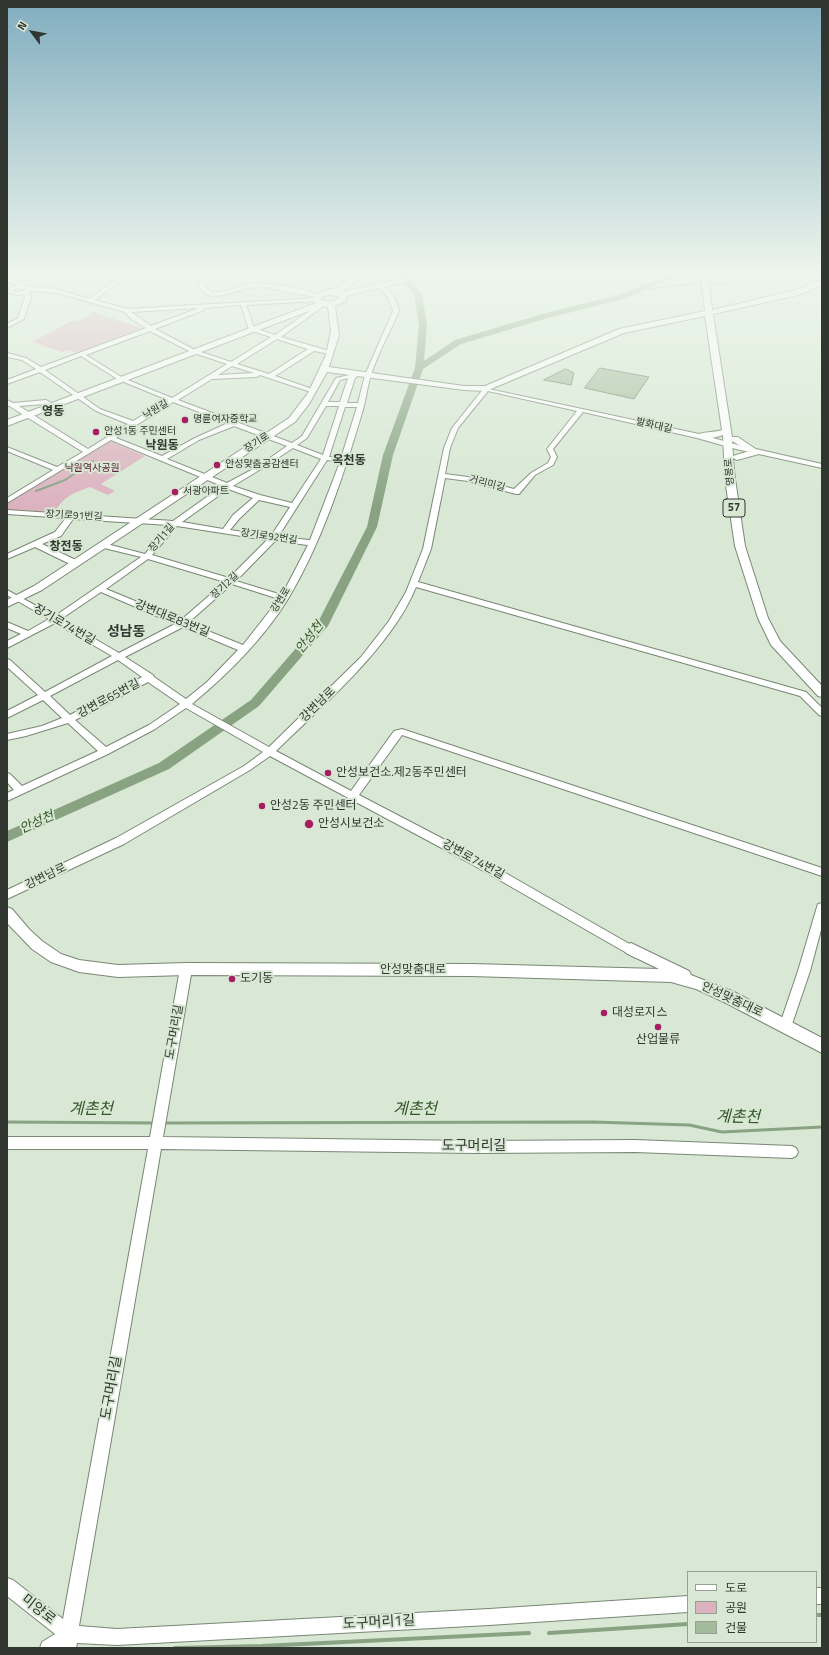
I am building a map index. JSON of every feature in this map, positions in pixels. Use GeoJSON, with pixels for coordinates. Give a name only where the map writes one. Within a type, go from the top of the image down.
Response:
{"type":"FeatureCollection","features":[{"type":"Feature","properties":{"kind":"main road"},"geometry":{"type":"LineString","coordinates":[[7,423],[190,352]]}},
{"type":"Feature","properties":{"kind":"main road","name":"장기로"},"geometry":{"type":"LineString","coordinates":[[7,604],[38,588],[299,414],[314,391],[330,352]]}},
{"type":"Feature","properties":{"kind":"main road"},"geometry":{"type":"LineString","coordinates":[[323,369],[464,388],[486,389],[572,352]]}},
{"type":"Feature","properties":{"kind":"main road","name":"영봉로"},"geometry":{"type":"LineString","coordinates":[[718,352],[727,431],[733,444]]}},
{"type":"Feature","properties":{"kind":"main road","name":"영봉로"},"geometry":{"type":"LineString","coordinates":[[720,352],[733,444],[730,479],[740,546],[763,618],[775,643],[822,693]]}},
{"type":"Feature","properties":{"kind":"main road"},"geometry":{"type":"LineString","coordinates":[[474,388],[496,384]]}},
{"type":"Feature","properties":{"kind":"main road"},"geometry":{"type":"LineString","coordinates":[[496,384],[501,392]]}},
{"type":"Feature","properties":{"kind":"main road"},"geometry":{"type":"LineString","coordinates":[[699,436],[716,435],[727,431]]}},
{"type":"Feature","properties":{"kind":"main road"},"geometry":{"type":"LineString","coordinates":[[711,440],[732,456],[756,452]]}},
{"type":"Feature","properties":{"kind":"main road"},"geometry":{"type":"LineString","coordinates":[[733,444],[756,452]]}},
{"type":"Feature","properties":{"kind":"main road","name":"영봉로"},"geometry":{"type":"LineString","coordinates":[[732,456],[757,581],[778,634],[796,658],[822,686]]}},
{"type":"Feature","properties":{"kind":"main road","name":"안성맞춤대로"},"geometry":{"type":"LineString","coordinates":[[7,913],[24,933],[37,945],[56,958],[79,966],[118,971],[186,969],[470,970],[671,976],[714,990],[822,1046]]}},
{"type":"Feature","properties":{"kind":"main road"},"geometry":{"type":"LineString","coordinates":[[631,949],[714,990]]}},
{"type":"Feature","properties":{"kind":"main road"},"geometry":{"type":"LineString","coordinates":[[641,976],[649,966],[648,961]]}},
{"type":"Feature","properties":{"kind":"street"},"geometry":{"type":"LineString","coordinates":[[7,382],[86,352]]}},
{"type":"Feature","properties":{"kind":"street"},"geometry":{"type":"LineString","coordinates":[[196,352],[314,391]]}},
{"type":"Feature","properties":{"kind":"street","name":"낙원길"},"geometry":{"type":"LineString","coordinates":[[7,501],[252,352]]}},
{"type":"Feature","properties":{"kind":"street"},"geometry":{"type":"LineString","coordinates":[[269,377],[308,352]]}},
{"type":"Feature","properties":{"kind":"street","name":"강변로"},"geometry":{"type":"LineString","coordinates":[[7,797],[15,788],[105,752],[152,727],[188,705],[244,648],[274,613],[284,598],[314,543],[344,461],[369,375],[379,352]]}},
{"type":"Feature","properties":{"kind":"street"},"geometry":{"type":"LineString","coordinates":[[81,354],[121,379],[325,458],[344,461]]}},
{"type":"Feature","properties":{"kind":"street"},"geometry":{"type":"LineString","coordinates":[[7,355],[18,357],[40,369],[98,410],[134,424]]}},
{"type":"Feature","properties":{"kind":"street"},"geometry":{"type":"LineString","coordinates":[[7,361],[18,357]]}},
{"type":"Feature","properties":{"kind":"street","name":"장기1길"},"geometry":{"type":"LineString","coordinates":[[7,645],[54,620],[100,590],[147,556],[175,523],[227,486],[259,468],[305,436],[338,379],[357,374]]}},
{"type":"Feature","properties":{"kind":"street","name":"장기2길"},"geometry":{"type":"LineString","coordinates":[[7,715],[181,624],[230,582],[273,539],[325,458],[352,378],[357,374]]}},
{"type":"Feature","properties":{"kind":"street"},"geometry":{"type":"LineString","coordinates":[[211,377],[262,375]]}},
{"type":"Feature","properties":{"kind":"street","name":"발화대길"},"geometry":{"type":"LineString","coordinates":[[486,389],[733,444]]}},
{"type":"Feature","properties":{"kind":"street","name":"강변남로"},"geometry":{"type":"LineString","coordinates":[[7,896],[120,841],[247,768],[270,752],[364,659],[393,622],[414,584],[426,549],[447,448],[455,428],[486,389]]}},
{"type":"Feature","properties":{"kind":"street"},"geometry":{"type":"LineString","coordinates":[[9,404],[46,402],[53,406]]}},
{"type":"Feature","properties":{"kind":"street"},"geometry":{"type":"LineString","coordinates":[[9,404],[88,452]]}},
{"type":"Feature","properties":{"kind":"street"},"geometry":{"type":"LineString","coordinates":[[324,404],[361,405]]}},
{"type":"Feature","properties":{"kind":"street","name":"거리미길"},"geometry":{"type":"LineString","coordinates":[[442,476],[468,479],[516,492],[533,474],[551,464],[554,457],[550,449],[581,410]]}},
{"type":"Feature","properties":{"kind":"street"},"geometry":{"type":"LineString","coordinates":[[162,459],[197,439],[235,423]]}},
{"type":"Feature","properties":{"kind":"street"},"geometry":{"type":"LineString","coordinates":[[111,438],[227,486],[258,497],[294,506]]}},
{"type":"Feature","properties":{"kind":"street"},"geometry":{"type":"LineString","coordinates":[[7,449],[58,470]]}},
{"type":"Feature","properties":{"kind":"street"},"geometry":{"type":"LineString","coordinates":[[756,452],[822,466]]}},
{"type":"Feature","properties":{"kind":"street","name":"장기로92번길"},"geometry":{"type":"LineString","coordinates":[[225,531],[236,517],[258,497]]}},
{"type":"Feature","properties":{"kind":"street","name":"장기로91번길"},"geometry":{"type":"LineString","coordinates":[[7,512],[140,520]]}},
{"type":"Feature","properties":{"kind":"street"},"geometry":{"type":"LineString","coordinates":[[7,557],[58,534],[71,516]]}},
{"type":"Feature","properties":{"kind":"street","name":"장기로92번길"},"geometry":{"type":"LineString","coordinates":[[140,520],[175,523],[273,539],[314,543]]}},
{"type":"Feature","properties":{"kind":"street"},"geometry":{"type":"LineString","coordinates":[[35,544],[76,563]]}},
{"type":"Feature","properties":{"kind":"street"},"geometry":{"type":"LineString","coordinates":[[103,545],[147,556],[284,598]]}},
{"type":"Feature","properties":{"kind":"street"},"geometry":{"type":"LineString","coordinates":[[414,584],[426,586],[803,694],[822,713]]}},
{"type":"Feature","properties":{"kind":"street","name":"강변대로83번길"},"geometry":{"type":"LineString","coordinates":[[100,590],[181,624],[244,648]]}},
{"type":"Feature","properties":{"kind":"street","name":"장기로74번길"},"geometry":{"type":"LineString","coordinates":[[7,592],[118,656],[188,705],[256,743]]}},
{"type":"Feature","properties":{"kind":"street"},"geometry":{"type":"LineString","coordinates":[[7,625],[28,634]]}},
{"type":"Feature","properties":{"kind":"street","name":"강변로65번길"},"geometry":{"type":"LineString","coordinates":[[7,662],[42,696],[105,752]]}},
{"type":"Feature","properties":{"kind":"street","name":"강변로65번길"},"geometry":{"type":"LineString","coordinates":[[68,719],[98,707],[150,677]]}},
{"type":"Feature","properties":{"kind":"street"},"geometry":{"type":"LineString","coordinates":[[7,737],[28,734],[68,719]]}},
{"type":"Feature","properties":{"kind":"street"},"geometry":{"type":"LineString","coordinates":[[353,795],[398,733],[402,732],[822,872]]}},
{"type":"Feature","properties":{"kind":"street","name":"강변로74번길"},"geometry":{"type":"LineString","coordinates":[[256,743],[270,752],[353,795],[539,897],[631,949],[671,976]]}},
{"type":"Feature","properties":{"kind":"street"},"geometry":{"type":"LineString","coordinates":[[7,776],[15,788]]}},
{"type":"Feature","properties":{"kind":"street"},"geometry":{"type":"LineString","coordinates":[[785,1026],[804,970],[822,907]]}},
{"type":"Feature","properties":{"kind":"street","name":"도구머리길"},"geometry":{"type":"LineString","coordinates":[[68,1641],[186,969]]}},
{"type":"Feature","properties":{"kind":"street","name":"도구머리길"},"geometry":{"type":"LineString","coordinates":[[7,1143],[157,1140],[477,1147],[635,1146],[792,1152]]}},
{"type":"Feature","properties":{"kind":"street","name":"미양로"},"geometry":{"type":"LineString","coordinates":[[7,1586],[68,1641]]}},
{"type":"Feature","properties":{"kind":"street","name":"도구머리1길"},"geometry":{"type":"LineString","coordinates":[[68,1641],[117,1636],[489,1617],[687,1604]]}},
{"type":"Feature","properties":{"kind":"street"},"geometry":{"type":"LineString","coordinates":[[48,1648],[68,1641]]}},
{"type":"Feature","properties":{"kind":"green space","name":"낙원역사공원"},"geometry":{"type":"Polygon","coordinates":[[[110,441],[145,456],[101,484],[115,491],[108,495],[90,487],[70,496],[62,502],[55,512],[7,510],[7,500],[17,491],[110,441]]]}},
{"type":"Feature","properties":{"kind":"building"},"geometry":{"type":"Polygon","coordinates":[[[600,368],[649,377],[634,399],[585,388],[600,368]]]}},
{"type":"Feature","properties":{"kind":"building"},"geometry":{"type":"Polygon","coordinates":[[[566,369],[574,373],[571,385],[544,380],[566,369]]]}},
{"type":"Feature","properties":{"kind":"waterway","name":"안성천"},"geometry":{"type":"LineString","coordinates":[[419,368],[420,352]]}},
{"type":"Feature","properties":{"kind":"waterway"},"geometry":{"type":"LineString","coordinates":[[419,368],[443,352]]}},
{"type":"Feature","properties":{"kind":"waterway","name":"안성천"},"geometry":{"type":"LineString","coordinates":[[7,837],[164,766],[255,703],[322,626],[372,527],[388,455],[419,368]]}},
{"type":"Feature","properties":{"kind":"waterway"},"geometry":{"type":"LineString","coordinates":[[36,491],[65,480],[93,461]]}},
{"type":"Feature","properties":{"kind":"waterway","name":"계촌천"},"geometry":{"type":"LineString","coordinates":[[7,1122],[154,1123]]}},
{"type":"Feature","properties":{"kind":"waterway","name":"계촌천"},"geometry":{"type":"LineString","coordinates":[[163,1123],[593,1122],[689,1125],[722,1132],[822,1127]]}},
{"type":"Feature","properties":{"kind":"waterway"},"geometry":{"type":"LineString","coordinates":[[817,1615],[822,1615]]}},
{"type":"Feature","properties":{"kind":"waterway"},"geometry":{"type":"LineString","coordinates":[[549,1633],[687,1624]]}},
{"type":"Feature","properties":{"kind":"waterway"},"geometry":{"type":"LineString","coordinates":[[175,1648],[262,1646],[529,1633]]}},
{"type":"Feature","properties":{"kind":"place","name":"명륜여자중학교"},"geometry":{"type":"Point","coordinates":[185,420]}},
{"type":"Feature","properties":{"kind":"place","name":"안성1동 주민센터"},"geometry":{"type":"Point","coordinates":[96,432]}},
{"type":"Feature","properties":{"kind":"place","name":"안성맞춤공감센터"},"geometry":{"type":"Point","coordinates":[217,465]}},
{"type":"Feature","properties":{"kind":"place","name":"서광아파트"},"geometry":{"type":"Point","coordinates":[175,492]}},
{"type":"Feature","properties":{"kind":"place","name":"안성보건소.제2동주민센터"},"geometry":{"type":"Point","coordinates":[328,773]}},
{"type":"Feature","properties":{"kind":"place","name":"안성2동 주민센터"},"geometry":{"type":"Point","coordinates":[262,806]}},
{"type":"Feature","properties":{"kind":"place","name":"안성시보건소"},"geometry":{"type":"Point","coordinates":[309,824]}},
{"type":"Feature","properties":{"kind":"place","name":"도기동"},"geometry":{"type":"Point","coordinates":[232,979]}},
{"type":"Feature","properties":{"kind":"place","name":"대성로지스"},"geometry":{"type":"Point","coordinates":[604,1013]}},
{"type":"Feature","properties":{"kind":"place","name":"산업물류"},"geometry":{"type":"Point","coordinates":[658,1027]}},
{"type":"Feature","properties":{"kind":"district","name":"영동"},"geometry":{"type":"Point","coordinates":[53,412]}},
{"type":"Feature","properties":{"kind":"district","name":"낙원동"},"geometry":{"type":"Point","coordinates":[162,446]}},
{"type":"Feature","properties":{"kind":"district","name":"옥천동"},"geometry":{"type":"Point","coordinates":[349,461]}},
{"type":"Feature","properties":{"kind":"district","name":"창전동"},"geometry":{"type":"Point","coordinates":[66,547]}},
{"type":"Feature","properties":{"kind":"district","name":"성남동"},"geometry":{"type":"Point","coordinates":[126,633]}}]}
